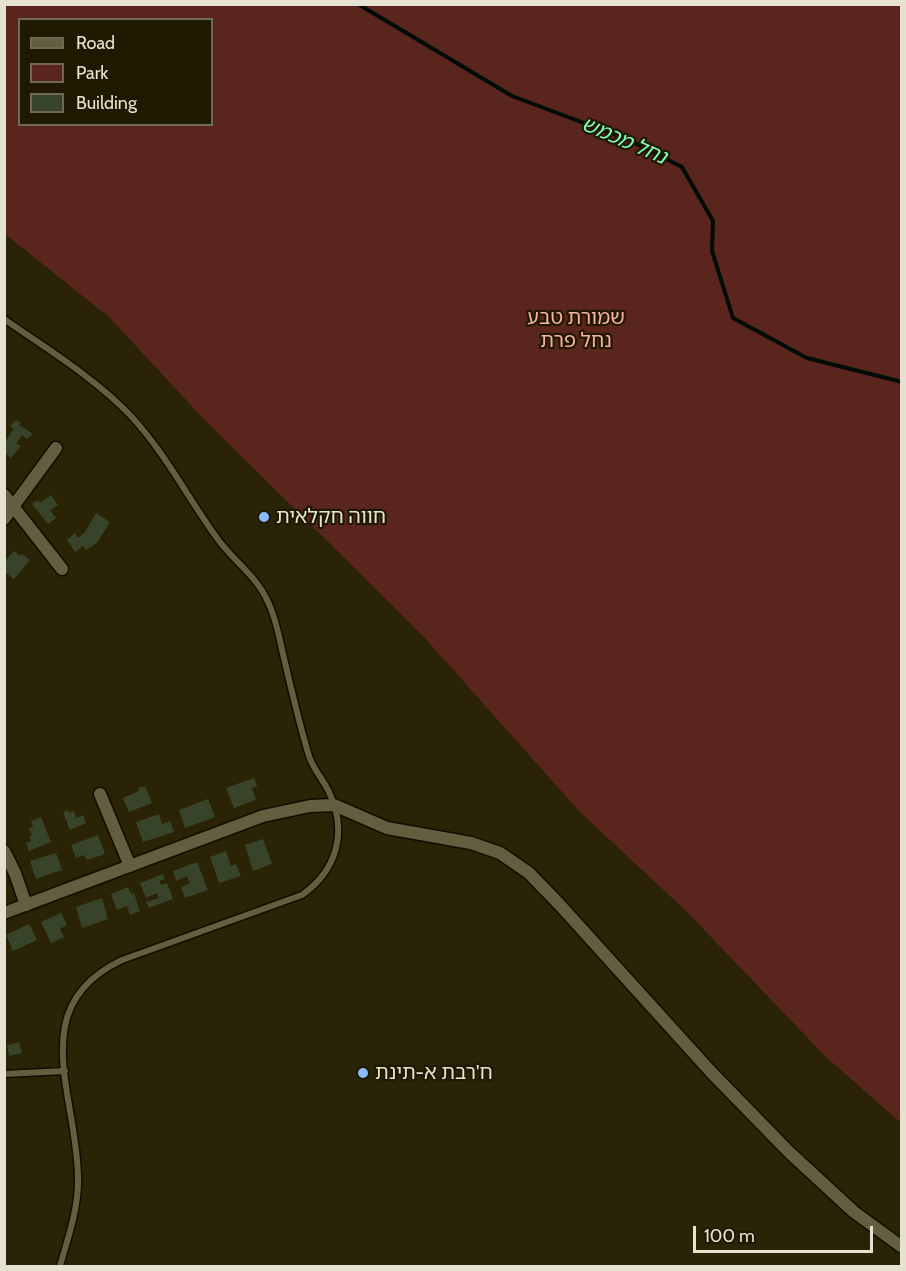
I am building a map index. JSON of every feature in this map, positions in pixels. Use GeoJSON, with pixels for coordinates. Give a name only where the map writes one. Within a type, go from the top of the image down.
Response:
{"type":"FeatureCollection","features":[{"type":"Feature","properties":{"kind":"street"},"geometry":{"type":"LineString","coordinates":[[4,519],[56,448]]}},
{"type":"Feature","properties":{"kind":"street"},"geometry":{"type":"LineString","coordinates":[[4,495],[62,568]]}},
{"type":"Feature","properties":{"kind":"street"},"geometry":{"type":"LineString","coordinates":[[100,794],[130,866]]}},
{"type":"Feature","properties":{"kind":"street"},"geometry":{"type":"LineString","coordinates":[[4,913],[278,812],[310,806],[334,805],[387,828],[471,843],[500,853],[529,873],[711,1072],[789,1152],[854,1212],[902,1247]]}},
{"type":"Feature","properties":{"kind":"street"},"geometry":{"type":"LineString","coordinates":[[4,851],[26,904]]}},
{"type":"Feature","properties":{"kind":"lane"},"geometry":{"type":"LineString","coordinates":[[4,319],[95,384],[125,410],[162,455],[225,549],[260,586],[273,613],[310,759],[334,805],[338,820],[336,849],[324,875],[308,891],[286,902],[122,960],[86,983],[78,993],[66,1015],[62,1041],[64,1071],[76,1140],[78,1185],[74,1214],[60,1266]]}},
{"type":"Feature","properties":{"kind":"lane"},"geometry":{"type":"LineString","coordinates":[[4,1074],[64,1071]]}},
{"type":"Feature","properties":{"kind":"green space","name":"שמורת טבע נחל פרת"},"geometry":{"type":"Polygon","coordinates":[[[5,4],[901,5],[901,1123],[826,1057],[686,911],[579,811],[423,636],[200,415],[109,317],[5,234],[5,4]]]}},
{"type":"Feature","properties":{"kind":"building"},"geometry":{"type":"Polygon","coordinates":[[[16,420],[21,423],[19,425],[33,434],[27,439],[22,435],[16,444],[21,446],[11,458],[4,452],[4,439],[6,440],[14,429],[10,426],[16,420]]]}},
{"type":"Feature","properties":{"kind":"building"},"geometry":{"type":"Polygon","coordinates":[[[51,495],[58,505],[50,510],[56,518],[48,524],[32,504],[38,500],[40,503],[51,495]]]}},
{"type":"Feature","properties":{"kind":"building"},"geometry":{"type":"Polygon","coordinates":[[[96,513],[110,522],[97,543],[86,550],[83,546],[75,552],[67,540],[75,533],[78,538],[85,532],[96,513]]]}},
{"type":"Feature","properties":{"kind":"building"},"geometry":{"type":"Polygon","coordinates":[[[14,551],[30,560],[14,579],[4,571],[4,562],[14,551]]]}},
{"type":"Feature","properties":{"kind":"building"},"geometry":{"type":"Polygon","coordinates":[[[254,778],[257,786],[252,788],[256,800],[234,808],[226,788],[254,778]]]}},
{"type":"Feature","properties":{"kind":"building"},"geometry":{"type":"Polygon","coordinates":[[[145,786],[152,803],[129,812],[123,798],[145,786]]]}},
{"type":"Feature","properties":{"kind":"building"},"geometry":{"type":"Polygon","coordinates":[[[208,799],[215,817],[185,828],[179,810],[208,799]]]}},
{"type":"Feature","properties":{"kind":"building"},"geometry":{"type":"Polygon","coordinates":[[[68,810],[69,813],[74,811],[76,818],[83,815],[86,823],[70,830],[63,812],[68,810]]]}},
{"type":"Feature","properties":{"kind":"building"},"geometry":{"type":"Polygon","coordinates":[[[159,814],[162,824],[170,821],[174,832],[143,842],[136,822],[159,814]]]}},
{"type":"Feature","properties":{"kind":"building"},"geometry":{"type":"Polygon","coordinates":[[[41,817],[51,842],[29,851],[26,843],[31,841],[29,836],[32,835],[29,828],[33,827],[31,821],[41,817]]]}},
{"type":"Feature","properties":{"kind":"building"},"geometry":{"type":"Polygon","coordinates":[[[98,835],[105,854],[87,860],[84,855],[76,858],[71,845],[98,835]]]}},
{"type":"Feature","properties":{"kind":"building"},"geometry":{"type":"Polygon","coordinates":[[[263,839],[272,864],[253,871],[245,845],[263,839]]]}},
{"type":"Feature","properties":{"kind":"building"},"geometry":{"type":"Polygon","coordinates":[[[226,851],[231,866],[236,864],[241,876],[219,883],[210,857],[226,851]]]}},
{"type":"Feature","properties":{"kind":"building"},"geometry":{"type":"Polygon","coordinates":[[[56,853],[62,870],[36,879],[30,861],[56,853]]]}},
{"type":"Feature","properties":{"kind":"building"},"geometry":{"type":"Polygon","coordinates":[[[197,862],[208,890],[185,898],[181,887],[190,883],[187,876],[176,881],[173,871],[197,862]]]}},
{"type":"Feature","properties":{"kind":"building"},"geometry":{"type":"Polygon","coordinates":[[[163,874],[165,879],[159,881],[161,885],[167,883],[173,899],[149,908],[146,902],[159,898],[157,893],[146,898],[140,883],[163,874]]]}},
{"type":"Feature","properties":{"kind":"building"},"geometry":{"type":"Polygon","coordinates":[[[128,887],[131,894],[134,893],[140,911],[130,915],[127,906],[117,910],[111,894],[128,887]]]}},
{"type":"Feature","properties":{"kind":"building"},"geometry":{"type":"Polygon","coordinates":[[[102,898],[108,919],[82,928],[76,907],[102,898]]]}},
{"type":"Feature","properties":{"kind":"building"},"geometry":{"type":"Polygon","coordinates":[[[61,913],[67,925],[60,929],[64,937],[51,943],[41,922],[61,913]]]}},
{"type":"Feature","properties":{"kind":"building"},"geometry":{"type":"Polygon","coordinates":[[[29,924],[37,940],[13,951],[6,935],[29,924]]]}},
{"type":"Feature","properties":{"kind":"building"},"geometry":{"type":"Polygon","coordinates":[[[19,1042],[22,1053],[9,1056],[7,1045],[19,1042]]]}},
{"type":"Feature","properties":{"kind":"waterway","name":"נחל מכמש"},"geometry":{"type":"LineString","coordinates":[[358,4],[512,96],[629,140],[682,167],[713,221],[712,251],[733,318],[807,358],[902,382]]}},
{"type":"Feature","properties":{"kind":"place","name":"חווה חקלאית"},"geometry":{"type":"Point","coordinates":[264,517]}},
{"type":"Feature","properties":{"kind":"place","name":"ח'רבת א-תינת"},"geometry":{"type":"Point","coordinates":[363,1073]}}]}
